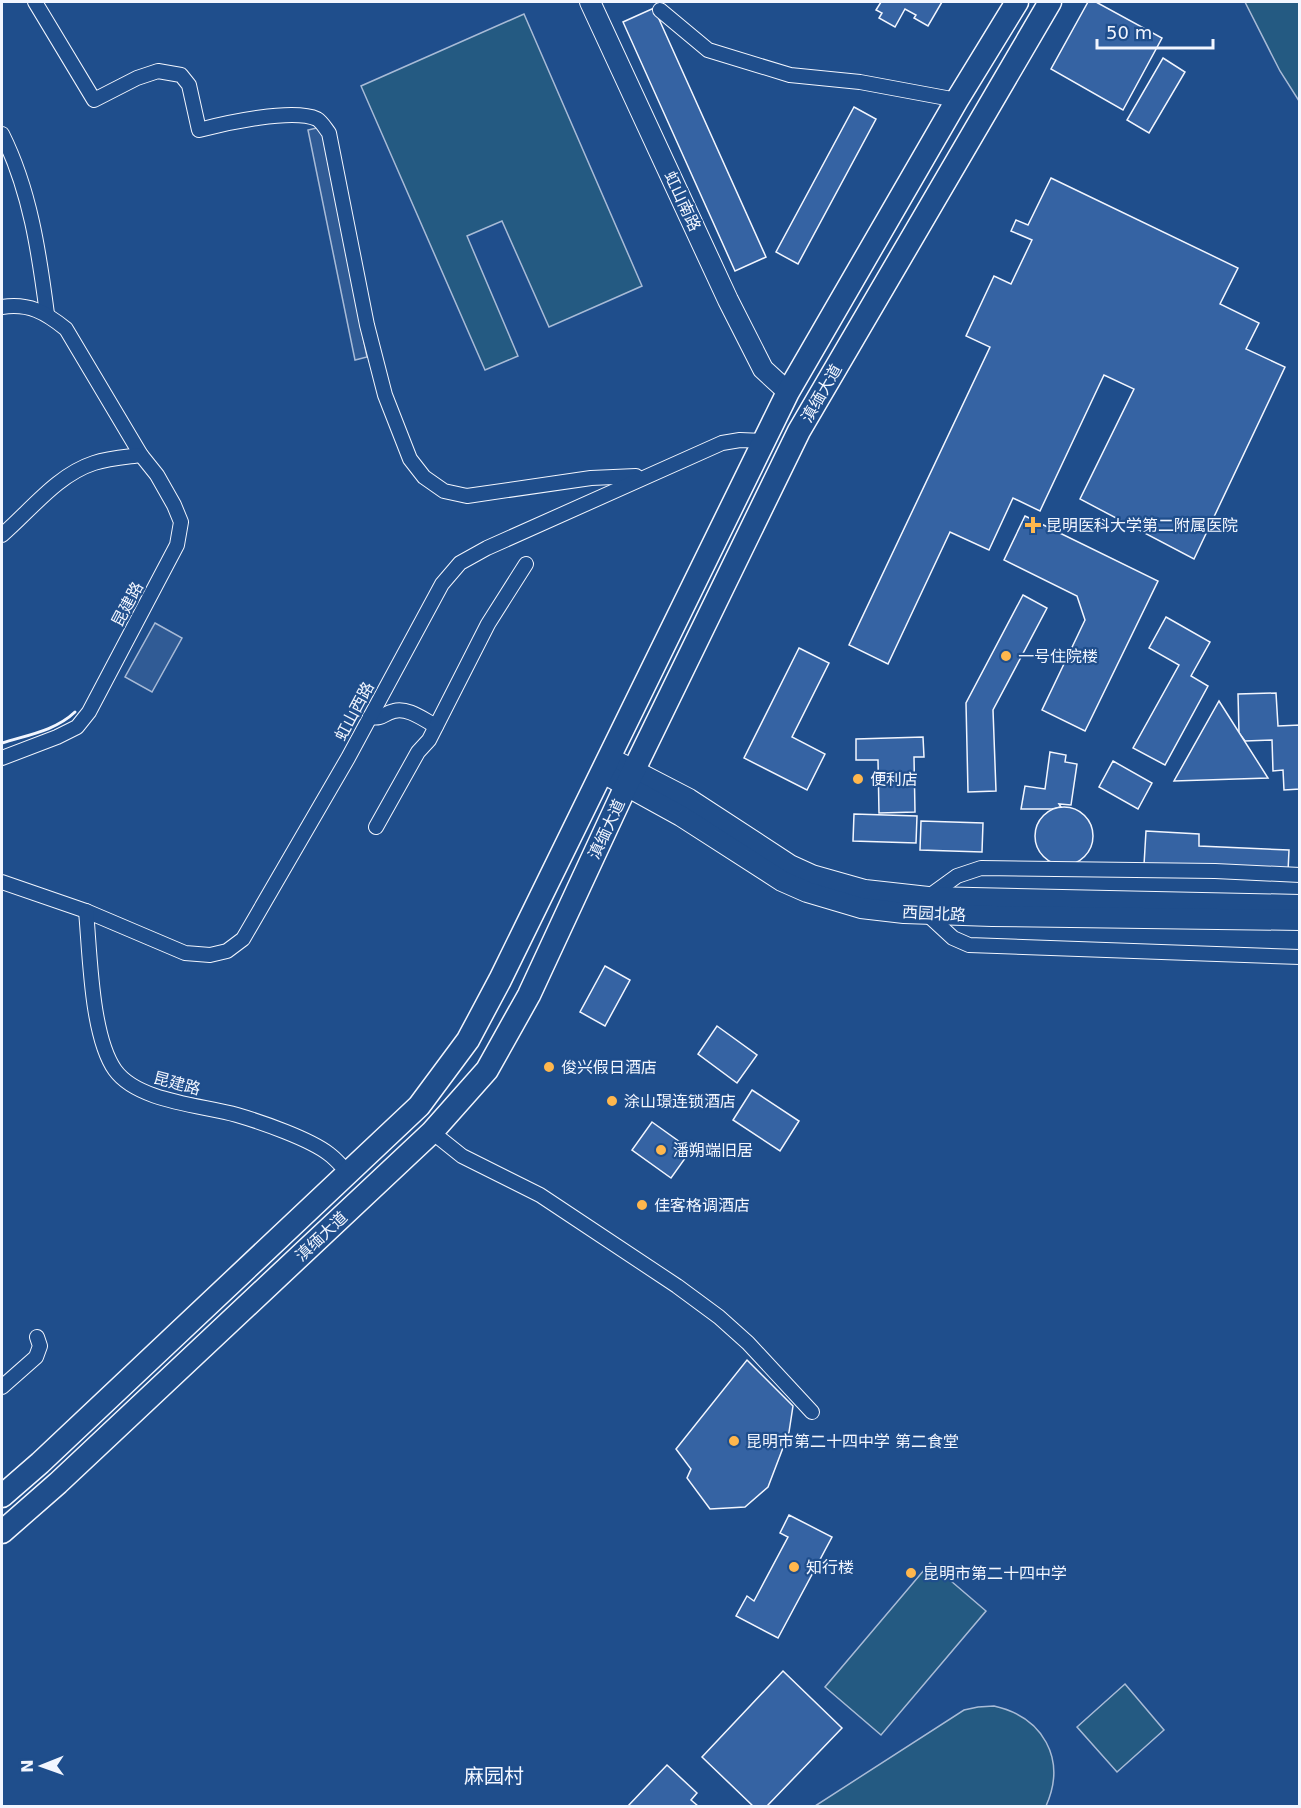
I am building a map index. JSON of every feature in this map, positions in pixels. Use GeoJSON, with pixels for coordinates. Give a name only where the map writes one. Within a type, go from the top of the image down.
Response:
{"type":"FeatureCollection","features":[{"type":"Feature","properties":{"kind":"main road","name":"虹山南路"},"geometry":{"type":"LineString","coordinates":[[590,2],[728,300],[763,369],[788,392]]}},
{"type":"Feature","properties":{"kind":"main road","name":"滇缅大道"},"geometry":{"type":"LineString","coordinates":[[2,1496],[49,1455],[419,1106],[468,1040],[607,766],[788,392],[957,100],[1017,2]]}},
{"type":"Feature","properties":{"kind":"main road","name":"滇缅大道"},"geometry":{"type":"LineString","coordinates":[[2,1532],[58,1483],[432,1132],[487,1070],[529,996],[630,778],[799,431],[1050,2]]}},
{"type":"Feature","properties":{"kind":"main road","name":"西园北路"},"geometry":{"type":"LineString","coordinates":[[607,766],[630,778],[689,799],[789,865],[812,875],[928,905],[1299,920]]}},
{"type":"Feature","properties":{"kind":"main road","name":"西园北路"},"geometry":{"type":"LineString","coordinates":[[992,907],[1299,905]]}},
{"type":"Feature","properties":{"kind":"street"},"geometry":{"type":"LineString","coordinates":[[35,2],[94,100],[137,78],[158,71],[181,75],[189,86],[199,130],[234,121],[294,115],[304,115],[320,120],[329,133],[367,325],[385,395],[410,459],[424,477],[444,491],[467,496],[591,478],[645,476]]}},
{"type":"Feature","properties":{"kind":"street"},"geometry":{"type":"LineString","coordinates":[[660,10],[708,50],[718,54],[790,75],[860,82],[957,100]]}},
{"type":"Feature","properties":{"kind":"street"},"geometry":{"type":"LineString","coordinates":[[2,134],[27,196],[39,251],[47,314],[32,308],[2,307]]}},
{"type":"Feature","properties":{"kind":"street","name":"昆建路"},"geometry":{"type":"LineString","coordinates":[[2,758],[77,727],[88,712],[177,545],[181,522],[157,475],[141,455],[66,329],[47,314]]}},
{"type":"Feature","properties":{"kind":"street","name":"虹山西路"},"geometry":{"type":"LineString","coordinates":[[2,882],[86,911],[185,953],[210,955],[227,951],[243,939],[370,717],[442,584],[460,563],[516,534],[722,443],[740,440],[765,441]]}},
{"type":"Feature","properties":{"kind":"street"},"geometry":{"type":"LineString","coordinates":[[2,535],[55,485],[75,472],[95,463],[141,455]]}},
{"type":"Feature","properties":{"kind":"street"},"geometry":{"type":"LineString","coordinates":[[376,827],[418,752],[429,740],[488,624],[526,564]]}},
{"type":"Feature","properties":{"kind":"street"},"geometry":{"type":"LineString","coordinates":[[370,717],[382,718],[394,711],[406,711],[436,726]]}},
{"type":"Feature","properties":{"kind":"street"},"geometry":{"type":"LineString","coordinates":[[1299,875],[1215,870],[981,868],[957,876],[928,905],[953,938],[969,945],[1299,957]]}},
{"type":"Feature","properties":{"kind":"street","name":"昆建路"},"geometry":{"type":"LineString","coordinates":[[86,911],[98,1023],[106,1052],[116,1071],[135,1087],[159,1097],[238,1115],[304,1140],[329,1154],[349,1173]]}},
{"type":"Feature","properties":{"kind":"street"},"geometry":{"type":"LineString","coordinates":[[432,1132],[462,1156],[550,1201],[677,1286],[719,1317],[748,1343],[812,1412]]}},
{"type":"Feature","properties":{"kind":"street"},"geometry":{"type":"LineString","coordinates":[[2,1387],[36,1357],[40,1346],[37,1337]]}},
{"type":"Feature","properties":{"kind":"shaded area"},"geometry":{"type":"Polygon","coordinates":[[[1245,2],[1299,2],[1299,101],[1280,71],[1245,2]]]}},
{"type":"Feature","properties":{"kind":"shaded area"},"geometry":{"type":"Polygon","coordinates":[[[524,14],[642,286],[549,327],[502,221],[467,236],[518,356],[485,370],[361,86],[524,14]]]}},
{"type":"Feature","properties":{"kind":"shaded area"},"geometry":{"type":"Polygon","coordinates":[[[321,127],[367,357],[355,360],[308,130],[321,127]]]}},
{"type":"Feature","properties":{"kind":"shaded area"},"geometry":{"type":"Polygon","coordinates":[[[155,623],[182,638],[152,692],[125,677],[155,623]]]}},
{"type":"Feature","properties":{"kind":"shaded area"},"geometry":{"type":"Polygon","coordinates":[[[930,1563],[986,1611],[881,1735],[825,1687],[930,1563]]]}},
{"type":"Feature","properties":{"kind":"shaded area"},"geometry":{"type":"Polygon","coordinates":[[[1125,1684],[1164,1730],[1117,1772],[1077,1727],[1125,1684]]]}},
{"type":"Feature","properties":{"kind":"shaded area"},"geometry":{"type":"Polygon","coordinates":[[[994,1706],[1026,1720],[1038,1730],[1046,1742],[1052,1757],[1054,1772],[1052,1789],[1046,1806],[815,1806],[964,1710],[994,1706]]]}},
{"type":"Feature","properties":{"kind":"building"},"geometry":{"type":"Polygon","coordinates":[[[881,2],[942,2],[928,26],[914,18],[916,15],[905,9],[895,27],[879,18],[882,13],[876,10],[881,2]]]}},
{"type":"Feature","properties":{"kind":"building"},"geometry":{"type":"Polygon","coordinates":[[[1088,2],[1096,2],[1162,38],[1123,110],[1051,69],[1088,2]]]}},
{"type":"Feature","properties":{"kind":"building"},"geometry":{"type":"Polygon","coordinates":[[[654,8],[766,257],[735,271],[623,22],[654,8]]]}},
{"type":"Feature","properties":{"kind":"building"},"geometry":{"type":"Polygon","coordinates":[[[1163,58],[1185,72],[1149,133],[1127,120],[1163,58]]]}},
{"type":"Feature","properties":{"kind":"building"},"geometry":{"type":"Polygon","coordinates":[[[854,107],[876,119],[798,264],[776,252],[854,107]]]}},
{"type":"Feature","properties":{"kind":"building"},"geometry":{"type":"Polygon","coordinates":[[[1051,178],[1238,268],[1220,304],[1259,323],[1246,349],[1285,367],[1194,559],[1080,499],[1134,389],[1104,375],[1040,511],[1013,498],[989,550],[950,532],[888,664],[849,645],[990,347],[966,336],[994,276],[1011,284],[1032,240],[1011,231],[1016,220],[1028,225],[1051,178]]]}},
{"type":"Feature","properties":{"kind":"building"},"geometry":{"type":"Polygon","coordinates":[[[1025,516],[1158,581],[1085,731],[1042,710],[1085,620],[1077,596],[1004,560],[1025,516]]]}},
{"type":"Feature","properties":{"kind":"building","name":"一号住院楼"},"geometry":{"type":"Polygon","coordinates":[[[1023,595],[1047,608],[993,710],[996,791],[968,792],[966,703],[1023,595]]]}},
{"type":"Feature","properties":{"kind":"building"},"geometry":{"type":"Polygon","coordinates":[[[1166,617],[1210,642],[1191,676],[1208,686],[1165,765],[1133,748],[1179,665],[1149,648],[1166,617]]]}},
{"type":"Feature","properties":{"kind":"building"},"geometry":{"type":"Polygon","coordinates":[[[799,648],[829,663],[792,737],[825,754],[807,790],[744,758],[799,648]]]}},
{"type":"Feature","properties":{"kind":"building"},"geometry":{"type":"Polygon","coordinates":[[[1276,693],[1278,726],[1300,725],[1300,789],[1284,790],[1283,770],[1273,771],[1272,740],[1245,741],[1239,733],[1238,694],[1276,693]]]}},
{"type":"Feature","properties":{"kind":"building"},"geometry":{"type":"Polygon","coordinates":[[[1219,701],[1268,778],[1174,781],[1219,701]]]}},
{"type":"Feature","properties":{"kind":"building"},"geometry":{"type":"Polygon","coordinates":[[[923,737],[924,757],[914,757],[915,812],[879,813],[878,760],[856,760],[856,739],[923,737]]]}},
{"type":"Feature","properties":{"kind":"building"},"geometry":{"type":"Polygon","coordinates":[[[1050,752],[1066,755],[1065,762],[1077,764],[1071,805],[1059,804],[1061,807],[1052,809],[1021,809],[1025,786],[1045,789],[1050,752]]]}},
{"type":"Feature","properties":{"kind":"building"},"geometry":{"type":"Polygon","coordinates":[[[1113,761],[1152,783],[1138,809],[1099,787],[1113,761]]]}},
{"type":"Feature","properties":{"kind":"building"},"geometry":{"type":"Polygon","coordinates":[[[1058,807],[1070,807],[1085,815],[1093,830],[1093,842],[1085,857],[1070,865],[1058,865],[1043,857],[1035,842],[1035,830],[1043,815],[1058,807]]]}},
{"type":"Feature","properties":{"kind":"building"},"geometry":{"type":"Polygon","coordinates":[[[854,814],[917,816],[916,843],[853,841],[854,814]]]}},
{"type":"Feature","properties":{"kind":"building"},"geometry":{"type":"Polygon","coordinates":[[[921,821],[983,823],[982,852],[920,850],[921,821]]]}},
{"type":"Feature","properties":{"kind":"building"},"geometry":{"type":"Polygon","coordinates":[[[1146,831],[1199,834],[1199,846],[1289,850],[1288,872],[1144,865],[1146,831]]]}},
{"type":"Feature","properties":{"kind":"building"},"geometry":{"type":"Polygon","coordinates":[[[605,966],[630,980],[605,1026],[580,1012],[605,966]]]}},
{"type":"Feature","properties":{"kind":"building"},"geometry":{"type":"Polygon","coordinates":[[[717,1026],[757,1055],[737,1083],[698,1054],[717,1026]]]}},
{"type":"Feature","properties":{"kind":"building"},"geometry":{"type":"Polygon","coordinates":[[[752,1090],[799,1121],[780,1151],[733,1120],[752,1090]]]}},
{"type":"Feature","properties":{"kind":"building","name":"潘朔端旧居"},"geometry":{"type":"Polygon","coordinates":[[[652,1122],[691,1150],[671,1178],[632,1150],[652,1122]]]}},
{"type":"Feature","properties":{"kind":"building","name":"昆明市第二十四中学 第二食堂"},"geometry":{"type":"Polygon","coordinates":[[[747,1360],[793,1406],[789,1432],[768,1487],[745,1507],[710,1509],[687,1478],[691,1469],[676,1449],[747,1360]]]}},
{"type":"Feature","properties":{"kind":"building","name":"知行楼"},"geometry":{"type":"Polygon","coordinates":[[[789,1515],[832,1537],[778,1638],[736,1616],[747,1596],[754,1601],[788,1537],[780,1533],[789,1515]]]}},
{"type":"Feature","properties":{"kind":"building"},"geometry":{"type":"Polygon","coordinates":[[[783,1671],[842,1728],[767,1806],[753,1806],[702,1757],[783,1671]]]}},
{"type":"Feature","properties":{"kind":"building"},"geometry":{"type":"Polygon","coordinates":[[[667,1765],[697,1793],[691,1800],[698,1806],[628,1806],[667,1765]]]}},
{"type":"Feature","properties":{"kind":"wall"},"geometry":{"type":"LineString","coordinates":[[2,743],[50,728],[75,712]]}},
{"type":"Feature","properties":{"kind":"place","name":"昆明医科大学第二附属医院"},"geometry":{"type":"Point","coordinates":[1033,525]}},
{"type":"Feature","properties":{"kind":"place","name":"一号住院楼"},"geometry":{"type":"Point","coordinates":[1006,656]}},
{"type":"Feature","properties":{"kind":"place","name":"便利店"},"geometry":{"type":"Point","coordinates":[858,779]}},
{"type":"Feature","properties":{"kind":"place","name":"俊兴假日酒店"},"geometry":{"type":"Point","coordinates":[549,1067]}},
{"type":"Feature","properties":{"kind":"place","name":"涂山璟连锁酒店"},"geometry":{"type":"Point","coordinates":[612,1101]}},
{"type":"Feature","properties":{"kind":"place","name":"潘朔端旧居"},"geometry":{"type":"Point","coordinates":[661,1150]}},
{"type":"Feature","properties":{"kind":"place","name":"佳客格调酒店"},"geometry":{"type":"Point","coordinates":[642,1205]}},
{"type":"Feature","properties":{"kind":"place","name":"昆明市第二十四中学 第二食堂"},"geometry":{"type":"Point","coordinates":[734,1441]}},
{"type":"Feature","properties":{"kind":"place","name":"知行楼"},"geometry":{"type":"Point","coordinates":[794,1567]}},
{"type":"Feature","properties":{"kind":"place","name":"昆明市第二十四中学"},"geometry":{"type":"Point","coordinates":[911,1573]}},
{"type":"Feature","properties":{"kind":"district","name":"麻园村"},"geometry":{"type":"Point","coordinates":[494,1776]}}]}
